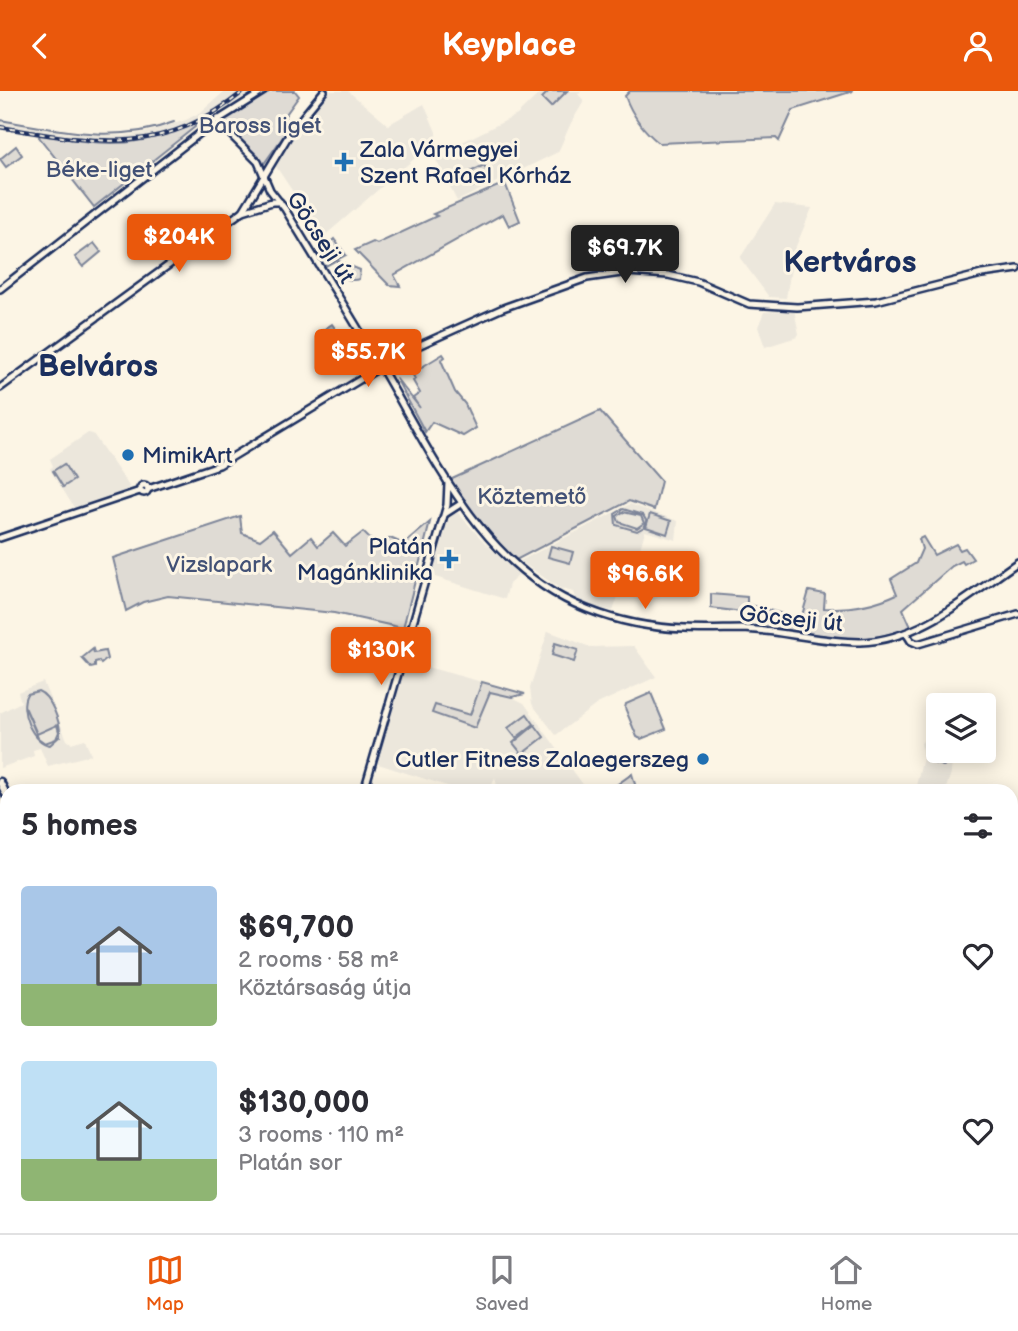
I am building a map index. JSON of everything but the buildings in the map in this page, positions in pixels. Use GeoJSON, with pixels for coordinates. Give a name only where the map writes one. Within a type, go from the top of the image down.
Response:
{"type":"FeatureCollection","features":[{"type":"Feature","properties":{"kind":"street"},"geometry":{"type":"LineString","coordinates":[[0,289],[218,118],[264,91]]}},
{"type":"Feature","properties":{"kind":"street"},"geometry":{"type":"LineString","coordinates":[[243,211],[292,129],[324,91]]}},
{"type":"Feature","properties":{"kind":"street","name":"Göcseji út"},"geometry":{"type":"LineString","coordinates":[[218,118],[233,138],[258,162],[270,190],[381,366],[462,503],[492,543],[520,569],[569,601],[610,617],[665,628],[759,631],[855,642],[882,640],[906,633],[911,641],[918,643],[1018,614]]}},
{"type":"Feature","properties":{"kind":"street"},"geometry":{"type":"LineString","coordinates":[[0,388],[243,211],[280,202]]}},
{"type":"Feature","properties":{"kind":"street"},"geometry":{"type":"LineString","coordinates":[[93,208],[103,208]]}},
{"type":"Feature","properties":{"kind":"street"},"geometry":{"type":"LineString","coordinates":[[0,538],[140,491],[145,493],[148,489],[219,465],[409,350],[503,307],[603,275],[638,272],[668,275],[698,282],[749,304],[797,307],[876,301],[982,274],[1018,269]]}},
{"type":"Feature","properties":{"kind":"street"},"geometry":{"type":"LineString","coordinates":[[366,784],[449,497],[448,480]]}},
{"type":"Feature","properties":{"kind":"street"},"geometry":{"type":"LineString","coordinates":[[444,515],[462,503]]}},
{"type":"Feature","properties":{"kind":"street"},"geometry":{"type":"LineString","coordinates":[[906,633],[942,613],[1018,562]]}},
{"type":"Feature","properties":{"kind":"shaded area"},"geometry":{"type":"Polygon","coordinates":[[[225,91],[254,91],[209,118],[149,141],[92,143],[0,128],[0,121],[67,133],[124,136],[148,132],[186,120],[201,112],[225,91]]]}},
{"type":"Feature","properties":{"kind":"shaded area","name":"Zala Vármegyei Szent Rafael Kórház"},"geometry":{"type":"Polygon","coordinates":[[[330,91],[348,91],[388,125],[424,104],[436,132],[436,146],[414,159],[323,237],[275,165],[297,130],[330,91]]]}},
{"type":"Feature","properties":{"kind":"shaded area"},"geometry":{"type":"Polygon","coordinates":[[[542,91],[581,91],[578,94],[584,101],[558,152],[457,201],[434,156],[517,115],[542,91]]]}},
{"type":"Feature","properties":{"kind":"shaded area"},"geometry":{"type":"Polygon","coordinates":[[[775,204],[812,208],[794,251],[786,298],[769,297],[740,258],[775,204]]]}},
{"type":"Feature","properties":{"kind":"shaded area"},"geometry":{"type":"Polygon","coordinates":[[[794,310],[799,334],[797,337],[765,347],[758,327],[764,312],[794,310]]]}},
{"type":"Feature","properties":{"kind":"shaded area"},"geometry":{"type":"Polygon","coordinates":[[[332,324],[347,345],[335,353],[320,332],[332,324]]]}},
{"type":"Feature","properties":{"kind":"shaded area"},"geometry":{"type":"Polygon","coordinates":[[[88,433],[93,434],[129,486],[128,490],[75,509],[50,469],[53,466],[50,459],[88,433]]]}},
{"type":"Feature","properties":{"kind":"shaded area"},"geometry":{"type":"Polygon","coordinates":[[[630,504],[678,521],[676,540],[645,531],[636,563],[630,562],[613,611],[575,598],[573,592],[559,588],[520,561],[630,504]]]}},
{"type":"Feature","properties":{"kind":"shaded area"},"geometry":{"type":"Polygon","coordinates":[[[458,513],[519,575],[509,584],[505,599],[432,576],[450,515],[458,513]]]}},
{"type":"Feature","properties":{"kind":"shaded area"},"geometry":{"type":"Polygon","coordinates":[[[548,631],[590,647],[634,646],[656,677],[597,704],[556,735],[532,704],[530,688],[548,631]]]}},
{"type":"Feature","properties":{"kind":"shaded area"},"geometry":{"type":"Polygon","coordinates":[[[405,661],[482,682],[470,716],[436,705],[433,713],[474,727],[490,692],[512,697],[524,703],[583,784],[496,784],[495,777],[492,784],[441,784],[378,764],[390,709],[405,661]]]}},
{"type":"Feature","properties":{"kind":"shaded area"},"geometry":{"type":"Polygon","coordinates":[[[43,682],[67,740],[71,743],[85,739],[91,755],[48,766],[40,748],[33,750],[34,756],[0,768],[0,713],[21,702],[18,692],[43,682]]]}},
{"type":"Feature","properties":{"kind":"shaded area"},"geometry":{"type":"Polygon","coordinates":[[[926,738],[926,763],[952,763],[947,784],[918,784],[923,758],[921,743],[926,738]]]}},
{"type":"Feature","properties":{"kind":"green space","name":"Baross liget"},"geometry":{"type":"Polygon","coordinates":[[[270,91],[295,91],[299,96],[284,117],[292,124],[263,165],[229,131],[224,121],[228,115],[270,91]]]}},
{"type":"Feature","properties":{"kind":"green space"},"geometry":{"type":"Polygon","coordinates":[[[549,91],[567,91],[551,107],[542,98],[549,91]]]}},
{"type":"Feature","properties":{"kind":"green space"},"geometry":{"type":"Polygon","coordinates":[[[630,91],[853,91],[793,110],[779,141],[776,138],[659,143],[643,128],[631,110],[625,96],[630,91]]]}},
{"type":"Feature","properties":{"kind":"green space","name":"Béke-liget"},"geometry":{"type":"Polygon","coordinates":[[[194,124],[195,127],[94,207],[39,137],[41,134],[118,143],[153,138],[194,124]]]}},
{"type":"Feature","properties":{"kind":"green space"},"geometry":{"type":"Polygon","coordinates":[[[16,146],[22,155],[6,167],[0,159],[16,146]]]}},
{"type":"Feature","properties":{"kind":"green space"},"geometry":{"type":"Polygon","coordinates":[[[484,165],[491,178],[472,187],[466,174],[484,165]]]}},
{"type":"Feature","properties":{"kind":"green space"},"geometry":{"type":"Polygon","coordinates":[[[505,183],[520,221],[509,226],[503,214],[394,275],[400,286],[389,285],[355,250],[373,242],[377,244],[437,216],[433,214],[505,183]]]}},
{"type":"Feature","properties":{"kind":"green space"},"geometry":{"type":"Polygon","coordinates":[[[334,239],[346,255],[324,267],[317,255],[334,239]]]}},
{"type":"Feature","properties":{"kind":"green space"},"geometry":{"type":"Polygon","coordinates":[[[94,243],[101,252],[83,267],[75,257],[94,243]]]}},
{"type":"Feature","properties":{"kind":"green space"},"geometry":{"type":"Polygon","coordinates":[[[338,261],[360,270],[359,279],[348,279],[339,274],[334,269],[338,261]]]}},
{"type":"Feature","properties":{"kind":"green space"},"geometry":{"type":"Polygon","coordinates":[[[443,354],[445,357],[441,360],[455,392],[465,404],[476,428],[463,436],[432,422],[425,432],[396,378],[420,408],[413,398],[420,393],[412,373],[443,354]]]}},
{"type":"Feature","properties":{"kind":"green space","name":"Köztemető"},"geometry":{"type":"Polygon","coordinates":[[[600,411],[661,481],[654,510],[629,501],[516,560],[513,559],[472,512],[450,480],[600,411]]]}},
{"type":"Feature","properties":{"kind":"green space"},"geometry":{"type":"Polygon","coordinates":[[[64,464],[74,480],[63,487],[53,471],[64,464]]]}},
{"type":"Feature","properties":{"kind":"green space"},"geometry":{"type":"Polygon","coordinates":[[[623,509],[643,515],[647,522],[637,531],[616,525],[615,514],[623,509]],[[623,512],[617,516],[619,522],[637,528],[644,523],[641,516],[623,512]]]}},
{"type":"Feature","properties":{"kind":"green space"},"geometry":{"type":"Polygon","coordinates":[[[650,514],[671,521],[667,534],[646,527],[650,514]]]}},
{"type":"Feature","properties":{"kind":"green space","name":"Vizslapark"},"geometry":{"type":"Polygon","coordinates":[[[240,516],[242,533],[260,540],[273,530],[292,553],[311,537],[318,546],[333,533],[345,546],[363,532],[378,547],[390,538],[404,544],[430,522],[403,628],[334,613],[168,596],[143,602],[126,611],[113,558],[240,516]]]}},
{"type":"Feature","properties":{"kind":"green space"},"geometry":{"type":"Polygon","coordinates":[[[923,537],[934,555],[956,544],[960,550],[965,548],[973,559],[952,566],[903,609],[911,627],[892,634],[856,638],[820,636],[763,626],[758,614],[711,608],[711,594],[747,597],[747,604],[801,619],[809,591],[825,594],[824,608],[853,607],[880,601],[897,594],[891,579],[916,563],[922,549],[919,539],[923,537]]]}},
{"type":"Feature","properties":{"kind":"green space"},"geometry":{"type":"Polygon","coordinates":[[[551,546],[573,552],[570,563],[548,557],[551,546]]]}},
{"type":"Feature","properties":{"kind":"green space"},"geometry":{"type":"Polygon","coordinates":[[[555,643],[578,650],[574,662],[552,655],[555,643]]]}},
{"type":"Feature","properties":{"kind":"green space"},"geometry":{"type":"Polygon","coordinates":[[[93,649],[94,653],[105,651],[107,659],[101,664],[99,661],[95,662],[95,667],[91,668],[82,658],[93,649]]]}},
{"type":"Feature","properties":{"kind":"green space"},"geometry":{"type":"Polygon","coordinates":[[[482,682],[525,694],[512,697],[490,692],[475,728],[432,713],[435,705],[470,715],[482,682]]]}},
{"type":"Feature","properties":{"kind":"green space"},"geometry":{"type":"Polygon","coordinates":[[[38,691],[43,694],[54,711],[60,736],[50,745],[43,743],[38,738],[32,732],[28,724],[24,708],[27,694],[38,691]],[[25,707],[38,738],[45,743],[56,739],[59,732],[57,725],[37,734],[25,707]]]}},
{"type":"Feature","properties":{"kind":"green space"},"geometry":{"type":"Polygon","coordinates":[[[651,693],[666,729],[641,739],[637,737],[625,708],[626,704],[651,693]]]}},
{"type":"Feature","properties":{"kind":"green space"},"geometry":{"type":"Polygon","coordinates":[[[527,714],[534,724],[516,738],[508,728],[527,714]]]}},
{"type":"Feature","properties":{"kind":"green space"},"geometry":{"type":"Polygon","coordinates":[[[535,725],[544,737],[522,754],[513,743],[535,725]]]}},
{"type":"Feature","properties":{"kind":"green space"},"geometry":{"type":"Polygon","coordinates":[[[632,774],[635,784],[618,784],[632,774]]]}},
{"type":"Feature","properties":{"kind":"waterway"},"geometry":{"type":"LineString","coordinates":[[0,120],[66,131],[109,134],[153,129],[174,122]]}},
{"type":"Feature","properties":{"kind":"railway"},"geometry":{"type":"LineString","coordinates":[[0,127],[98,140],[156,136],[185,127],[214,112],[244,91]]}},
{"type":"Feature","properties":{"kind":"place","name":"Zala Vármegyei Szent Rafael Kórház"},"geometry":{"type":"Point","coordinates":[344,162]}},
{"type":"Feature","properties":{"kind":"place","name":"MimikArt"},"geometry":{"type":"Point","coordinates":[128,455]}},
{"type":"Feature","properties":{"kind":"place","name":"Platán Magánklinika"},"geometry":{"type":"Point","coordinates":[449,559]}},
{"type":"Feature","properties":{"kind":"place","name":"Cutler Fitness Zalaegerszeg"},"geometry":{"type":"Point","coordinates":[703,759]}},
{"type":"Feature","properties":{"kind":"district","name":"Kertváros"},"geometry":{"type":"Point","coordinates":[850,262]}},
{"type":"Feature","properties":{"kind":"district","name":"Belváros"},"geometry":{"type":"Point","coordinates":[98,366]}}]}
